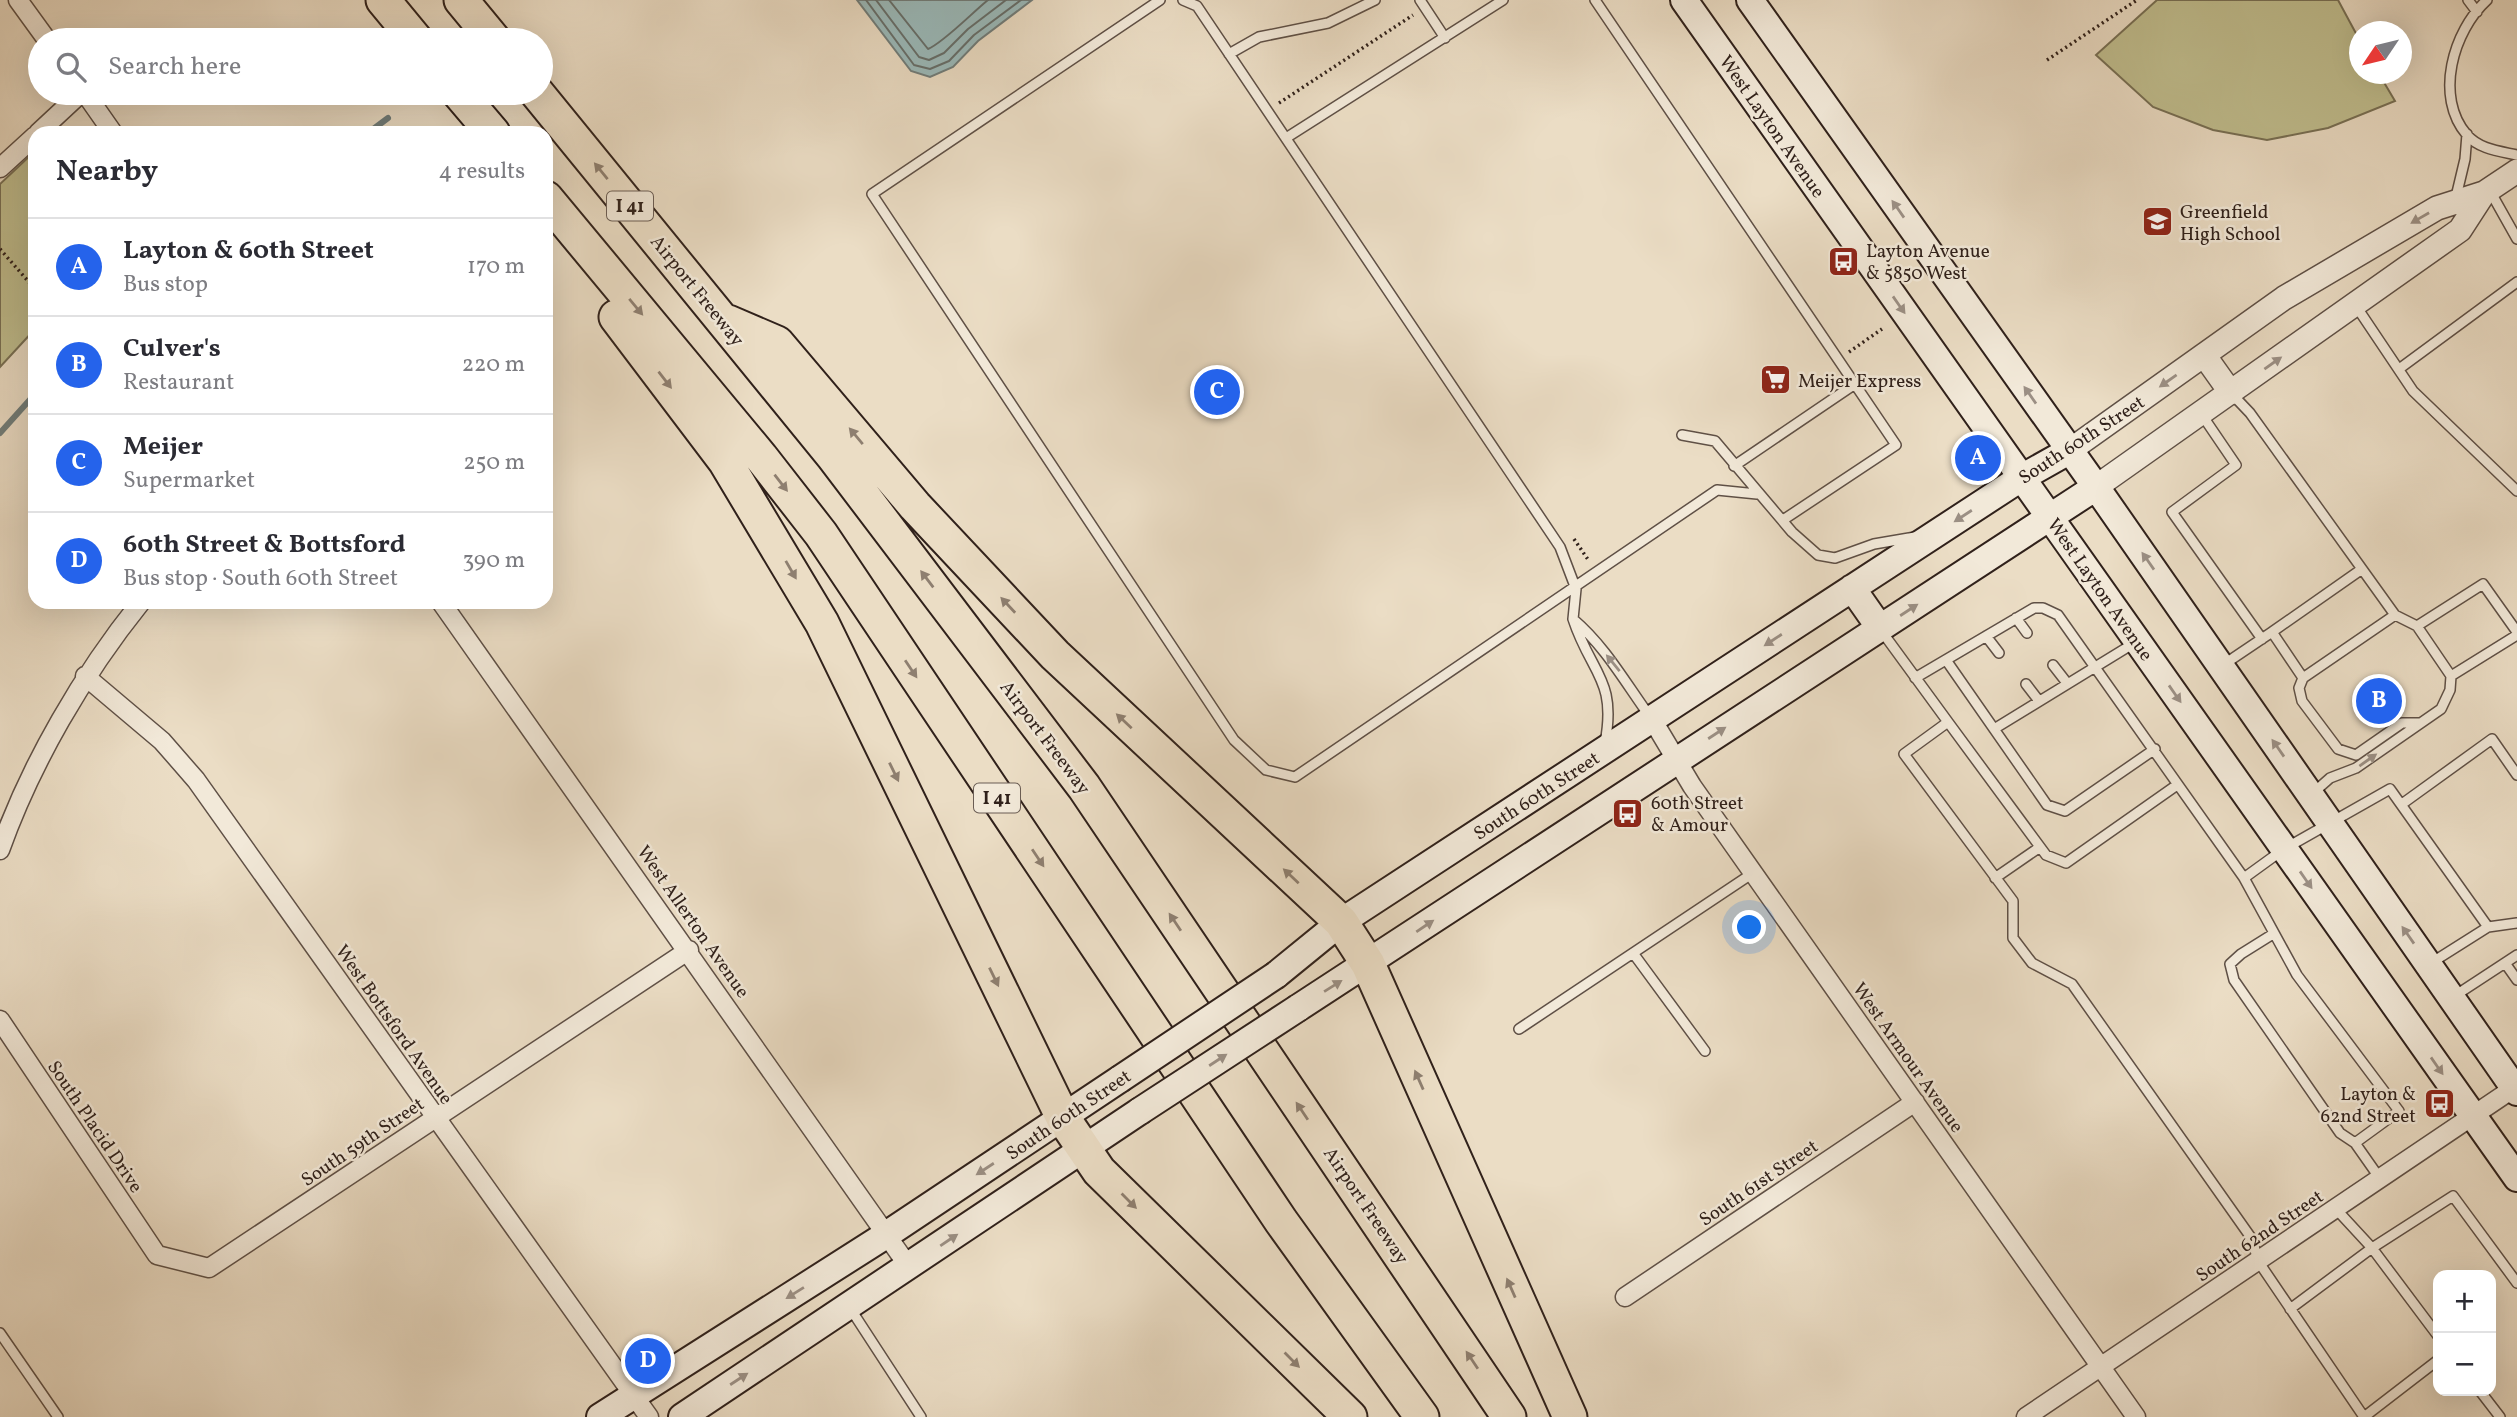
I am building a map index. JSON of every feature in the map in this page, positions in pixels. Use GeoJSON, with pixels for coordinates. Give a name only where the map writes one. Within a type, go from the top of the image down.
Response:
{"type":"FeatureCollection","features":[{"type":"Feature","properties":{"kind":"highway"},"geometry":{"type":"LineString","coordinates":[[383,0],[406,28]]}},
{"type":"Feature","properties":{"kind":"highway"},"geometry":{"type":"LineString","coordinates":[[461,0],[484,28]]}},
{"type":"Feature","properties":{"kind":"highway"},"geometry":{"type":"LineString","coordinates":[[462,105],[468,126]]}},
{"type":"Feature","properties":{"kind":"highway"},"geometry":{"type":"LineString","coordinates":[[469,105],[487,126]]}},
{"type":"Feature","properties":{"kind":"highway","name":"Airport Freeway"},"geometry":{"type":"LineString","coordinates":[[547,105],[833,456],[1084,787],[1508,1417]]}},
{"type":"Feature","properties":{"kind":"highway","name":"I 41"},"geometry":{"type":"LineString","coordinates":[[553,207],[821,534],[1281,1221],[1422,1417]]}},
{"type":"Feature","properties":{"kind":"highway"},"geometry":{"type":"LineString","coordinates":[[553,241],[694,417],[756,509],[822,623],[1063,1118],[1084,1150],[1099,1171],[1350,1417]]}},
{"type":"Feature","properties":{"kind":"highway"},"geometry":{"type":"LineString","coordinates":[[722,319],[777,343],[915,506],[1055,655],[1341,922],[1368,964],[1570,1417]]}},
{"type":"Feature","properties":{"kind":"main road","name":"West Layton Avenue"},"geometry":{"type":"LineString","coordinates":[[1684,0],[2517,1178]]}},
{"type":"Feature","properties":{"kind":"main road"},"geometry":{"type":"LineString","coordinates":[[1750,0],[2096,487],[2516,1090]]}},
{"type":"Feature","properties":{"kind":"main road","name":"South 60th Street"},"geometry":{"type":"LineString","coordinates":[[600,1417],[1063,1118],[1276,975],[1341,922],[2021,478],[2069,451]]}},
{"type":"Feature","properties":{"kind":"main road","name":"South 60th Street"},"geometry":{"type":"LineString","coordinates":[[682,1417],[1140,1111],[2096,487]]}},
{"type":"Feature","properties":{"kind":"main road"},"geometry":{"type":"LineString","coordinates":[[1852,589],[1880,628]]}},
{"type":"Feature","properties":{"kind":"street"},"geometry":{"type":"LineString","coordinates":[[18,0],[38,28]]}},
{"type":"Feature","properties":{"kind":"street"},"geometry":{"type":"LineString","coordinates":[[45,126],[69,105]]}},
{"type":"Feature","properties":{"kind":"street"},"geometry":{"type":"LineString","coordinates":[[92,105],[108,126]]}},
{"type":"Feature","properties":{"kind":"street"},"geometry":{"type":"LineString","coordinates":[[0,168],[28,142]]}},
{"type":"Feature","properties":{"kind":"street","name":"South 60th Street"},"geometry":{"type":"LineString","coordinates":[[2069,451],[2284,298],[2455,201],[2486,191],[2517,171]]}},
{"type":"Feature","properties":{"kind":"street","name":"South 60th Street"},"geometry":{"type":"LineString","coordinates":[[2096,487],[2356,306],[2460,230],[2486,191]]}},
{"type":"Feature","properties":{"kind":"street"},"geometry":{"type":"LineString","coordinates":[[2204,355],[2231,393]]}},
{"type":"Feature","properties":{"kind":"street"},"geometry":{"type":"LineString","coordinates":[[0,850],[11,818],[85,676],[136,609]]}},
{"type":"Feature","properties":{"kind":"street","name":"West Allerton Avenue"},"geometry":{"type":"LineString","coordinates":[[446,609],[909,1267]]}},
{"type":"Feature","properties":{"kind":"street","name":"West Bottsford Avenue"},"geometry":{"type":"LineString","coordinates":[[85,676],[162,741],[196,780],[649,1417]]}},
{"type":"Feature","properties":{"kind":"street","name":"West Armour Avenue"},"geometry":{"type":"LineString","coordinates":[[1652,719],[1692,786],[2136,1417]]}},
{"type":"Feature","properties":{"kind":"street","name":"South 59th Street"},"geometry":{"type":"LineString","coordinates":[[157,1255],[209,1268],[688,950]]}},
{"type":"Feature","properties":{"kind":"street","name":"South Placid Drive"},"geometry":{"type":"LineString","coordinates":[[0,1020],[157,1255]]}},
{"type":"Feature","properties":{"kind":"street","name":"South 62nd Street"},"geometry":{"type":"LineString","coordinates":[[2026,1417],[2516,1090]]}},
{"type":"Feature","properties":{"kind":"street","name":"South 61st Street"},"geometry":{"type":"LineString","coordinates":[[1625,1297],[1915,1102]]}},
{"type":"Feature","properties":{"kind":"lane"},"geometry":{"type":"LineString","coordinates":[[1160,0],[872,194],[1234,740],[1266,770],[1295,777],[1576,589],[1717,490],[1757,494]]}},
{"type":"Feature","properties":{"kind":"lane"},"geometry":{"type":"LineString","coordinates":[[1183,0],[1197,6],[1560,547],[1576,589],[1573,619],[1580,640],[1604,682],[1609,701],[1604,750]]}},
{"type":"Feature","properties":{"kind":"lane"},"geometry":{"type":"LineString","coordinates":[[1229,54],[1259,37],[1328,23],[1375,0]]}},
{"type":"Feature","properties":{"kind":"lane"},"geometry":{"type":"LineString","coordinates":[[1286,138],[1503,0]]}},
{"type":"Feature","properties":{"kind":"lane"},"geometry":{"type":"LineString","coordinates":[[1595,0],[1896,445],[1783,520]]}},
{"type":"Feature","properties":{"kind":"lane"},"geometry":{"type":"LineString","coordinates":[[2468,0],[2477,12]]}},
{"type":"Feature","properties":{"kind":"lane"},"geometry":{"type":"LineString","coordinates":[[2487,0],[2457,42],[2449,99],[2466,134],[2483,147],[2517,155]]}},
{"type":"Feature","properties":{"kind":"lane"},"geometry":{"type":"LineString","coordinates":[[1422,3],[1446,38]]}},
{"type":"Feature","properties":{"kind":"lane"},"geometry":{"type":"LineString","coordinates":[[2455,201],[2465,159],[2466,134]]}},
{"type":"Feature","properties":{"kind":"lane"},"geometry":{"type":"LineString","coordinates":[[2486,191],[2517,239]]}},
{"type":"Feature","properties":{"kind":"lane"},"geometry":{"type":"LineString","coordinates":[[2399,369],[2517,282]]}},
{"type":"Feature","properties":{"kind":"lane"},"geometry":{"type":"LineString","coordinates":[[2356,306],[2413,391],[2517,491]]}},
{"type":"Feature","properties":{"kind":"lane"},"geometry":{"type":"LineString","coordinates":[[1734,466],[1855,384]]}},
{"type":"Feature","properties":{"kind":"lane"},"geometry":{"type":"LineString","coordinates":[[2231,393],[2250,413],[2395,615],[2417,626],[2451,676],[2450,690],[2441,709],[2356,768],[2330,778],[2311,795]]}},
{"type":"Feature","properties":{"kind":"lane"},"geometry":{"type":"LineString","coordinates":[[2201,413],[2236,465],[2172,512],[2262,639]]}},
{"type":"Feature","properties":{"kind":"lane"},"geometry":{"type":"LineString","coordinates":[[1682,435],[1715,440],[1757,494],[1807,548],[1818,555],[1835,558],[1874,544],[1937,533]]}},
{"type":"Feature","properties":{"kind":"lane"},"geometry":{"type":"LineString","coordinates":[[2221,666],[2362,569]]}},
{"type":"Feature","properties":{"kind":"lane"},"geometry":{"type":"LineString","coordinates":[[2417,626],[2483,584],[2517,634],[2451,676]]}},
{"type":"Feature","properties":{"kind":"lane"},"geometry":{"type":"LineString","coordinates":[[1915,678],[2034,608],[2043,608],[2058,615],[2244,878],[2297,975],[2399,1111],[2355,1143]]}},
{"type":"Feature","properties":{"kind":"lane"},"geometry":{"type":"LineString","coordinates":[[2395,615],[2303,678],[2299,688],[2302,701],[2338,749],[2356,755],[2402,723],[2422,723]]}},
{"type":"Feature","properties":{"kind":"lane"},"geometry":{"type":"LineString","coordinates":[[2015,618],[2027,633]]}},
{"type":"Feature","properties":{"kind":"lane"},"geometry":{"type":"LineString","coordinates":[[1573,619],[1588,632],[1626,678],[1652,719]]}},
{"type":"Feature","properties":{"kind":"lane"},"geometry":{"type":"LineString","coordinates":[[1880,628],[2046,855],[2066,863],[2177,785]]}},
{"type":"Feature","properties":{"kind":"lane"},"geometry":{"type":"LineString","coordinates":[[2272,632],[2303,678]]}},
{"type":"Feature","properties":{"kind":"lane"},"geometry":{"type":"LineString","coordinates":[[1986,636],[1999,653]]}},
{"type":"Feature","properties":{"kind":"lane"},"geometry":{"type":"LineString","coordinates":[[1994,729],[2138,641]]}},
{"type":"Feature","properties":{"kind":"lane"},"geometry":{"type":"LineString","coordinates":[[1945,660],[2047,805],[2056,811],[2064,811],[2155,750]]}},
{"type":"Feature","properties":{"kind":"lane"},"geometry":{"type":"LineString","coordinates":[[2053,665],[2067,683]]}},
{"type":"Feature","properties":{"kind":"lane"},"geometry":{"type":"LineString","coordinates":[[2026,684],[2039,701]]}},
{"type":"Feature","properties":{"kind":"lane"},"geometry":{"type":"LineString","coordinates":[[1948,722],[1904,754],[2013,901],[2013,938],[2032,963],[2072,984],[2252,1239],[2258,1261],[2364,1417],[2433,1364]]}},
{"type":"Feature","properties":{"kind":"lane"},"geometry":{"type":"LineString","coordinates":[[2402,804],[2492,739],[2517,775]]}},
{"type":"Feature","properties":{"kind":"lane"},"geometry":{"type":"LineString","coordinates":[[2244,878],[2284,849],[2390,789],[2488,927]]}},
{"type":"Feature","properties":{"kind":"lane"},"geometry":{"type":"LineString","coordinates":[[1995,878],[2040,847]]}},
{"type":"Feature","properties":{"kind":"lane"},"geometry":{"type":"LineString","coordinates":[[1519,1029],[1753,873]]}},
{"type":"Feature","properties":{"kind":"lane"},"geometry":{"type":"LineString","coordinates":[[2428,965],[2488,927],[2517,923]]}},
{"type":"Feature","properties":{"kind":"lane"},"geometry":{"type":"LineString","coordinates":[[2273,934],[2230,964],[2234,981],[2340,1133],[2355,1143],[2381,1180]]}},
{"type":"Feature","properties":{"kind":"lane"},"geometry":{"type":"LineString","coordinates":[[1633,953],[1704,1051]]}},
{"type":"Feature","properties":{"kind":"lane"},"geometry":{"type":"LineString","coordinates":[[2452,998],[2517,955]]}},
{"type":"Feature","properties":{"kind":"lane"},"geometry":{"type":"LineString","coordinates":[[2505,963],[2517,980]]}},
{"type":"Feature","properties":{"kind":"lane"},"geometry":{"type":"LineString","coordinates":[[2290,1309],[2372,1248],[2453,1196],[2517,1283]]}},
{"type":"Feature","properties":{"kind":"lane"},"geometry":{"type":"LineString","coordinates":[[2336,1209],[2372,1248],[2436,1333]]}},
{"type":"Feature","properties":{"kind":"lane"},"geometry":{"type":"LineString","coordinates":[[849,1307],[921,1417]]}},
{"type":"Feature","properties":{"kind":"lane"},"geometry":{"type":"LineString","coordinates":[[0,1333],[58,1417]]}},
{"type":"Feature","properties":{"kind":"lane"},"geometry":{"type":"LineString","coordinates":[[2484,1396],[2500,1417]]}},
{"type":"Feature","properties":{"kind":"path"},"geometry":{"type":"LineString","coordinates":[[2047,60],[2137,0]]}},
{"type":"Feature","properties":{"kind":"path"},"geometry":{"type":"LineString","coordinates":[[1268,110],[1422,3]]}},
{"type":"Feature","properties":{"kind":"path"},"geometry":{"type":"LineString","coordinates":[[0,249],[28,281]]}},
{"type":"Feature","properties":{"kind":"path"},"geometry":{"type":"LineString","coordinates":[[1838,359],[1882,329]]}},
{"type":"Feature","properties":{"kind":"path"},"geometry":{"type":"LineString","coordinates":[[1569,530],[1597,574]]}},
{"type":"Feature","properties":{"kind":"shaded area"},"geometry":{"type":"Polygon","coordinates":[[[2157,0],[2338,0],[2349,21],[2349,84],[2385,84],[2395,101],[2328,128],[2267,140],[2213,130],[2153,107],[2096,55],[2157,0]]]}},
{"type":"Feature","properties":{"kind":"shaded area"},"geometry":{"type":"Polygon","coordinates":[[[28,158],[28,337],[0,367],[0,184],[28,158]]]}},
{"type":"Feature","properties":{"kind":"water"},"geometry":{"type":"Polygon","coordinates":[[[857,0],[1032,0],[978,41],[953,67],[930,77],[911,71],[857,0]]]}},
{"type":"Feature","properties":{"kind":"waterway"},"geometry":{"type":"LineString","coordinates":[[377,126],[388,118]]}},
{"type":"Feature","properties":{"kind":"waterway"},"geometry":{"type":"LineString","coordinates":[[0,433],[28,402]]}},
{"type":"Feature","properties":{"kind":"place","name":"Greenfield High School"},"geometry":{"type":"Point","coordinates":[2157,222]}},
{"type":"Feature","properties":{"kind":"place","name":"Layton Avenue & 5850 West"},"geometry":{"type":"Point","coordinates":[1843,261]}},
{"type":"Feature","properties":{"kind":"place","name":"Meijer Express"},"geometry":{"type":"Point","coordinates":[1775,380]}},
{"type":"Feature","properties":{"kind":"place","name":"Meijer"},"geometry":{"type":"Point","coordinates":[1217,392]}},
{"type":"Feature","properties":{"kind":"place","name":"Layton & 60th Street"},"geometry":{"type":"Point","coordinates":[1978,458]}},
{"type":"Feature","properties":{"kind":"place","name":"Culver's"},"geometry":{"type":"Point","coordinates":[2379,701]}},
{"type":"Feature","properties":{"kind":"place","name":"60th Street & Amour"},"geometry":{"type":"Point","coordinates":[1628,813]}},
{"type":"Feature","properties":{"kind":"place","name":"Layton & 62nd Street"},"geometry":{"type":"Point","coordinates":[2439,1104]}},
{"type":"Feature","properties":{"kind":"place","name":"60th Street & Bottsford"},"geometry":{"type":"Point","coordinates":[648,1361]}}]}
